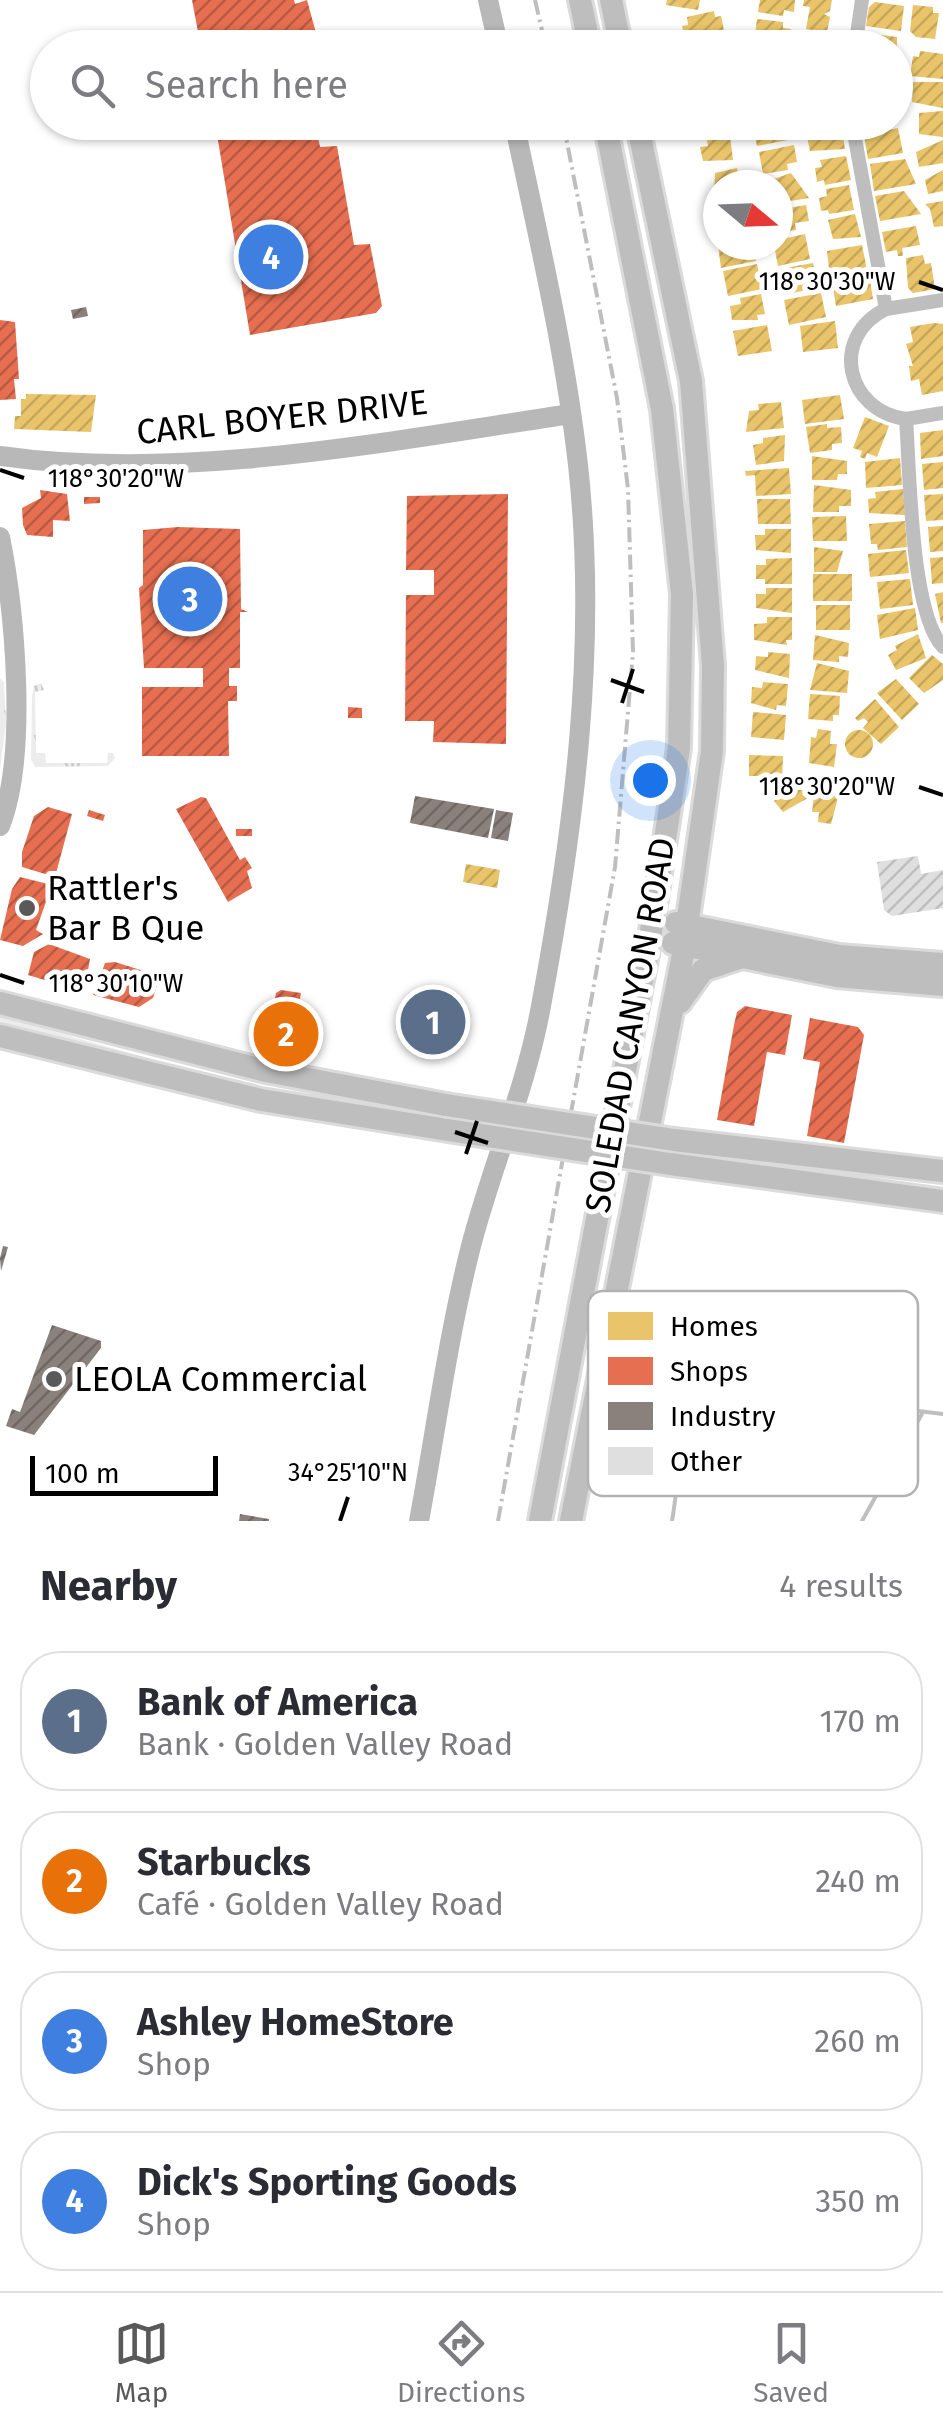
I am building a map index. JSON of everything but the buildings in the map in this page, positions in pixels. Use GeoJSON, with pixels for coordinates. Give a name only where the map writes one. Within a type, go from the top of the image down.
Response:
{"type":"FeatureCollection","features":[{"type":"Feature","properties":{"kind":"main road"},"geometry":{"type":"LineString","coordinates":[[580,0],[586,30]]}},
{"type":"Feature","properties":{"kind":"main road"},"geometry":{"type":"LineString","coordinates":[[611,0],[617,30]]}},
{"type":"Feature","properties":{"kind":"main road","name":"SOLEDAD CANYON ROAD"},"geometry":{"type":"LineString","coordinates":[[540,1521],[652,928],[679,748],[682,594],[662,409],[609,140]]}},
{"type":"Feature","properties":{"kind":"main road","name":"SOLEDAD CANYON ROAD"},"geometry":{"type":"LineString","coordinates":[[617,1291],[687,935],[712,751],[689,391],[640,140]]}},
{"type":"Feature","properties":{"kind":"main road"},"geometry":{"type":"LineString","coordinates":[[642,308],[689,391],[682,594]]}},
{"type":"Feature","properties":{"kind":"main road"},"geometry":{"type":"LineString","coordinates":[[652,928],[840,956],[943,964]]}},
{"type":"Feature","properties":{"kind":"main road"},"geometry":{"type":"LineString","coordinates":[[687,935],[744,957],[837,976],[943,985]]}},
{"type":"Feature","properties":{"kind":"main road"},"geometry":{"type":"LineString","coordinates":[[670,1023],[700,972],[744,957]]}},
{"type":"Feature","properties":{"kind":"main road"},"geometry":{"type":"LineString","coordinates":[[0,1003],[266,1071],[446,1105],[674,1140],[943,1171]]}},
{"type":"Feature","properties":{"kind":"main road"},"geometry":{"type":"LineString","coordinates":[[0,1036],[261,1100],[670,1164],[943,1201]]}},
{"type":"Feature","properties":{"kind":"main road","name":"SOLEDAD CANYON ROAD"},"geometry":{"type":"LineString","coordinates":[[571,1521],[588,1435]]}},
{"type":"Feature","properties":{"kind":"street"},"geometry":{"type":"LineString","coordinates":[[488,0],[495,30]]}},
{"type":"Feature","properties":{"kind":"street"},"geometry":{"type":"LineString","coordinates":[[858,30],[862,0]]}},
{"type":"Feature","properties":{"kind":"street"},"geometry":{"type":"LineString","coordinates":[[419,1521],[466,1266],[539,1019],[570,824],[582,705],[584,585],[571,414],[518,140]]}},
{"type":"Feature","properties":{"kind":"street"},"geometry":{"type":"LineString","coordinates":[[855,140],[886,309]]}},
{"type":"Feature","properties":{"kind":"street"},"geometry":{"type":"LineString","coordinates":[[943,300],[886,309],[858,332],[850,370],[858,392],[874,409],[906,419],[943,413]]}},
{"type":"Feature","properties":{"kind":"street","name":"CARL BOYER DRIVE"},"geometry":{"type":"LineString","coordinates":[[0,456],[111,467],[204,461],[571,414]]}},
{"type":"Feature","properties":{"kind":"street"},"geometry":{"type":"LineString","coordinates":[[906,419],[919,582],[935,638],[943,647]]}},
{"type":"Feature","properties":{"kind":"street"},"geometry":{"type":"LineString","coordinates":[[0,537],[16,723],[12,782],[0,826]]}},
{"type":"Feature","properties":{"kind":"green space"},"geometry":{"type":"Polygon","coordinates":[[[0,678],[4,682],[6,724],[0,769],[0,678]]]}},
{"type":"Feature","properties":{"kind":"green space"},"geometry":{"type":"Polygon","coordinates":[[[41,683],[44,690],[35,692],[36,753],[45,753],[46,763],[107,763],[108,753],[113,753],[115,758],[108,766],[35,767],[31,759],[32,696],[34,686],[41,683]]]}},
{"type":"Feature","properties":{"kind":"green space"},"geometry":{"type":"Polygon","coordinates":[[[0,1016],[221,1079],[0,1026],[0,1016]]]}},
{"type":"Feature","properties":{"kind":"waterway"},"geometry":{"type":"LineString","coordinates":[[918,1411],[943,1414]]}},
{"type":"Feature","properties":{"kind":"waterway"},"geometry":{"type":"LineString","coordinates":[[918,1421],[923,1412]]}},
{"type":"Feature","properties":{"kind":"waterway"},"geometry":{"type":"LineString","coordinates":[[672,1521],[675,1496]]}},
{"type":"Feature","properties":{"kind":"waterway"},"geometry":{"type":"LineString","coordinates":[[862,1521],[876,1496]]}},
{"type":"Feature","properties":{"kind":"railway"},"geometry":{"type":"LineString","coordinates":[[535,0],[542,30]]}},
{"type":"Feature","properties":{"kind":"railway"},"geometry":{"type":"LineString","coordinates":[[498,1521],[615,867],[633,652],[628,489],[617,398],[567,140]]}},
{"type":"Feature","properties":{"kind":"place","name":"Dick's Sporting Goods"},"geometry":{"type":"Point","coordinates":[271,257]}},
{"type":"Feature","properties":{"kind":"place","name":"Ashley HomeStore"},"geometry":{"type":"Point","coordinates":[190,599]}},
{"type":"Feature","properties":{"kind":"place","name":"Rattler's Bar B Que"},"geometry":{"type":"Point","coordinates":[27,908]}},
{"type":"Feature","properties":{"kind":"place","name":"Bank of America"},"geometry":{"type":"Point","coordinates":[433,1022]}},
{"type":"Feature","properties":{"kind":"place","name":"Starbucks"},"geometry":{"type":"Point","coordinates":[286,1034]}},
{"type":"Feature","properties":{"kind":"place","name":"LEOLA Commercial"},"geometry":{"type":"Point","coordinates":[54,1379]}}]}
